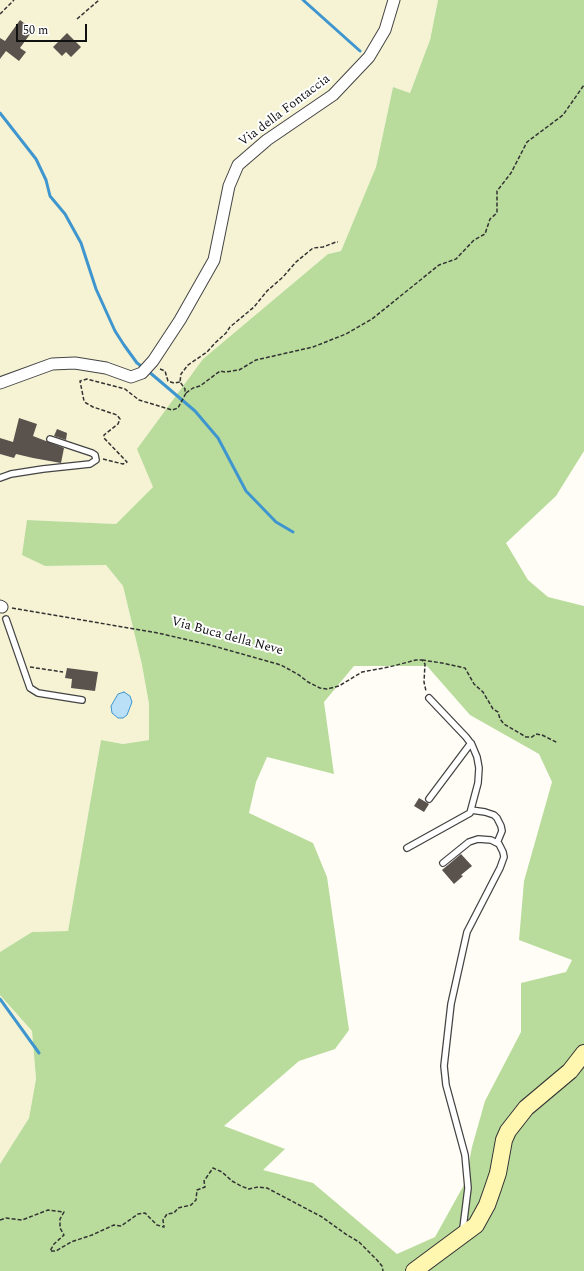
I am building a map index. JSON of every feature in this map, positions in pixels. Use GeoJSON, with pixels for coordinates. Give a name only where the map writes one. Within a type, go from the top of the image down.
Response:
{"type":"FeatureCollection","features":[{"type":"Feature","properties":{"kind":"street","name":"Via della Fontaccia"},"geometry":{"type":"LineString","coordinates":[[146,368],[180,320],[214,260],[229,186],[238,165],[267,140],[333,95],[369,56],[385,30],[394,0]]}},
{"type":"Feature","properties":{"kind":"street"},"geometry":{"type":"LineString","coordinates":[[0,383],[52,364],[74,364],[106,368],[131,377],[146,368]]}},
{"type":"Feature","properties":{"kind":"street"},"geometry":{"type":"LineString","coordinates":[[414,1271],[476,1225],[487,1205],[498,1173],[504,1140],[508,1131],[526,1108],[570,1070],[584,1053]]}},
{"type":"Feature","properties":{"kind":"lane"},"geometry":{"type":"LineString","coordinates":[[0,478],[10,474],[90,464],[94,463],[96,460],[92,453],[50,440]]}},
{"type":"Feature","properties":{"kind":"lane"},"geometry":{"type":"LineString","coordinates":[[6,619],[28,685],[34,691],[82,700]]}},
{"type":"Feature","properties":{"kind":"lane"},"geometry":{"type":"LineString","coordinates":[[407,848],[467,816],[471,810],[478,783],[479,768],[477,757],[471,743],[429,698]]}},
{"type":"Feature","properties":{"kind":"lane"},"geometry":{"type":"LineString","coordinates":[[429,799],[471,743]]}},
{"type":"Feature","properties":{"kind":"lane"},"geometry":{"type":"LineString","coordinates":[[471,810],[485,812],[494,815],[497,818],[502,831],[497,843]]}},
{"type":"Feature","properties":{"kind":"lane"},"geometry":{"type":"LineString","coordinates":[[443,863],[473,840],[491,840],[497,843],[503,852],[502,862],[467,932],[451,1004],[444,1066],[446,1085],[464,1155],[468,1188],[463,1228],[465,1232]]}},
{"type":"Feature","properties":{"kind":"path"},"geometry":{"type":"LineString","coordinates":[[0,14],[14,0]]}},
{"type":"Feature","properties":{"kind":"path"},"geometry":{"type":"LineString","coordinates":[[77,19],[99,0]]}},
{"type":"Feature","properties":{"kind":"path"},"geometry":{"type":"LineString","coordinates":[[96,458],[123,464],[127,462],[104,438],[104,435],[118,424],[120,417],[86,404],[80,381],[87,379],[125,389],[139,400],[172,410],[178,408],[186,393],[193,388],[200,386],[220,371],[225,372],[239,370],[256,360],[314,347],[346,334],[372,319],[439,265],[456,259],[474,240],[485,234],[490,219],[497,213],[497,191],[511,173],[527,142],[563,116],[584,85]]}},
{"type":"Feature","properties":{"kind":"path"},"geometry":{"type":"LineString","coordinates":[[186,393],[180,382],[182,374],[188,365],[208,352],[230,327],[254,307],[267,290],[313,248],[323,247],[338,242]]}},
{"type":"Feature","properties":{"kind":"path"},"geometry":{"type":"LineString","coordinates":[[146,368],[155,367],[164,371],[168,380],[174,383],[180,382]]}},
{"type":"Feature","properties":{"kind":"path","name":"Via Buca della Neve"},"geometry":{"type":"LineString","coordinates":[[2,608],[158,633],[210,645],[281,665],[320,688],[327,689],[338,686],[362,672],[422,660]]}},
{"type":"Feature","properties":{"kind":"path"},"geometry":{"type":"LineString","coordinates":[[422,660],[425,664],[424,682],[429,698]]}},
{"type":"Feature","properties":{"kind":"path"},"geometry":{"type":"LineString","coordinates":[[422,660],[464,668],[474,684],[483,692],[492,709],[498,712],[500,719],[504,724],[526,737],[532,737],[536,734],[542,735],[558,743]]}},
{"type":"Feature","properties":{"kind":"path"},"geometry":{"type":"LineString","coordinates":[[22,665],[63,672]]}},
{"type":"Feature","properties":{"kind":"path"},"geometry":{"type":"LineString","coordinates":[[0,1220],[6,1218],[22,1220],[48,1210],[64,1212],[60,1219],[60,1228],[64,1235],[54,1244],[50,1251],[56,1251],[71,1242],[92,1235],[114,1225],[121,1226],[138,1214],[145,1213],[157,1225],[164,1227],[163,1220],[167,1214],[174,1213],[178,1208],[191,1205],[196,1200],[197,1190],[205,1187],[204,1181],[213,1168],[222,1172],[232,1181],[241,1186],[249,1189],[258,1187],[267,1188],[322,1217],[347,1236],[360,1242],[382,1266],[383,1271]]}},
{"type":"Feature","properties":{"kind":"shaded area"},"geometry":{"type":"Polygon","coordinates":[[[0,0],[438,0],[430,40],[410,93],[393,87],[376,167],[341,251],[328,254],[203,359],[153,487],[116,524],[27,520],[45,566],[106,565],[123,586],[142,665],[149,704],[149,740],[123,744],[101,740],[68,931],[32,932],[0,952],[0,0]]]}},
{"type":"Feature","properties":{"kind":"shaded area"},"geometry":{"type":"Polygon","coordinates":[[[0,995],[32,1031],[36,1079],[29,1118],[0,1164],[0,995]]]}},
{"type":"Feature","properties":{"kind":"green space"},"geometry":{"type":"Polygon","coordinates":[[[438,0],[584,0],[584,451],[556,496],[506,543],[528,580],[548,597],[584,606],[584,1271],[0,1271],[0,1164],[29,1118],[36,1079],[32,1031],[0,995],[0,952],[32,932],[68,931],[101,740],[123,744],[149,740],[149,704],[142,665],[123,586],[106,565],[45,566],[22,555],[27,520],[116,524],[153,487],[137,449],[203,359],[328,254],[341,251],[376,167],[393,87],[410,93],[430,40],[438,0]],[[354,666],[324,702],[334,774],[267,757],[256,782],[249,813],[313,843],[327,877],[349,1030],[335,1049],[299,1061],[224,1126],[285,1149],[263,1170],[313,1183],[397,1254],[435,1237],[465,1183],[472,1147],[485,1101],[521,1032],[521,983],[566,972],[572,960],[519,940],[524,881],[552,782],[539,754],[470,715],[427,666],[354,666]]]}},
{"type":"Feature","properties":{"kind":"water"},"geometry":{"type":"Polygon","coordinates":[[[124,692],[130,696],[132,702],[127,715],[123,718],[118,718],[112,713],[111,706],[118,694],[124,692]]]}},
{"type":"Feature","properties":{"kind":"building"},"geometry":{"type":"Polygon","coordinates":[[[20,20],[33,30],[20,48],[26,52],[19,61],[6,51],[0,59],[0,38],[5,41],[20,20]]]}},
{"type":"Feature","properties":{"kind":"building"},"geometry":{"type":"Polygon","coordinates":[[[67,33],[81,47],[71,57],[66,52],[62,56],[53,47],[67,33]]]}},
{"type":"Feature","properties":{"kind":"building"},"geometry":{"type":"Polygon","coordinates":[[[19,418],[37,424],[33,436],[64,448],[61,463],[16,454],[14,458],[0,454],[0,438],[13,442],[19,418]]]}},
{"type":"Feature","properties":{"kind":"building"},"geometry":{"type":"Polygon","coordinates":[[[57,429],[67,433],[66,440],[54,436],[57,429]]]}},
{"type":"Feature","properties":{"kind":"building"},"geometry":{"type":"Polygon","coordinates":[[[67,668],[98,672],[95,691],[71,688],[72,679],[65,678],[67,668]]]}},
{"type":"Feature","properties":{"kind":"building"},"geometry":{"type":"Polygon","coordinates":[[[419,798],[429,804],[424,812],[414,806],[419,798]]]}},
{"type":"Feature","properties":{"kind":"building"},"geometry":{"type":"Polygon","coordinates":[[[461,854],[472,866],[461,875],[463,876],[454,884],[442,870],[461,854]]]}},
{"type":"Feature","properties":{"kind":"waterway"},"geometry":{"type":"LineString","coordinates":[[303,0],[360,51]]}},
{"type":"Feature","properties":{"kind":"waterway"},"geometry":{"type":"LineString","coordinates":[[0,113],[36,159],[46,180],[50,196],[65,214],[81,243],[96,289],[115,331],[137,363],[144,368]]}},
{"type":"Feature","properties":{"kind":"waterway"},"geometry":{"type":"LineString","coordinates":[[148,371],[195,411],[218,438],[246,491],[276,522],[293,532]]}},
{"type":"Feature","properties":{"kind":"waterway"},"geometry":{"type":"LineString","coordinates":[[0,999],[39,1053]]}}]}
